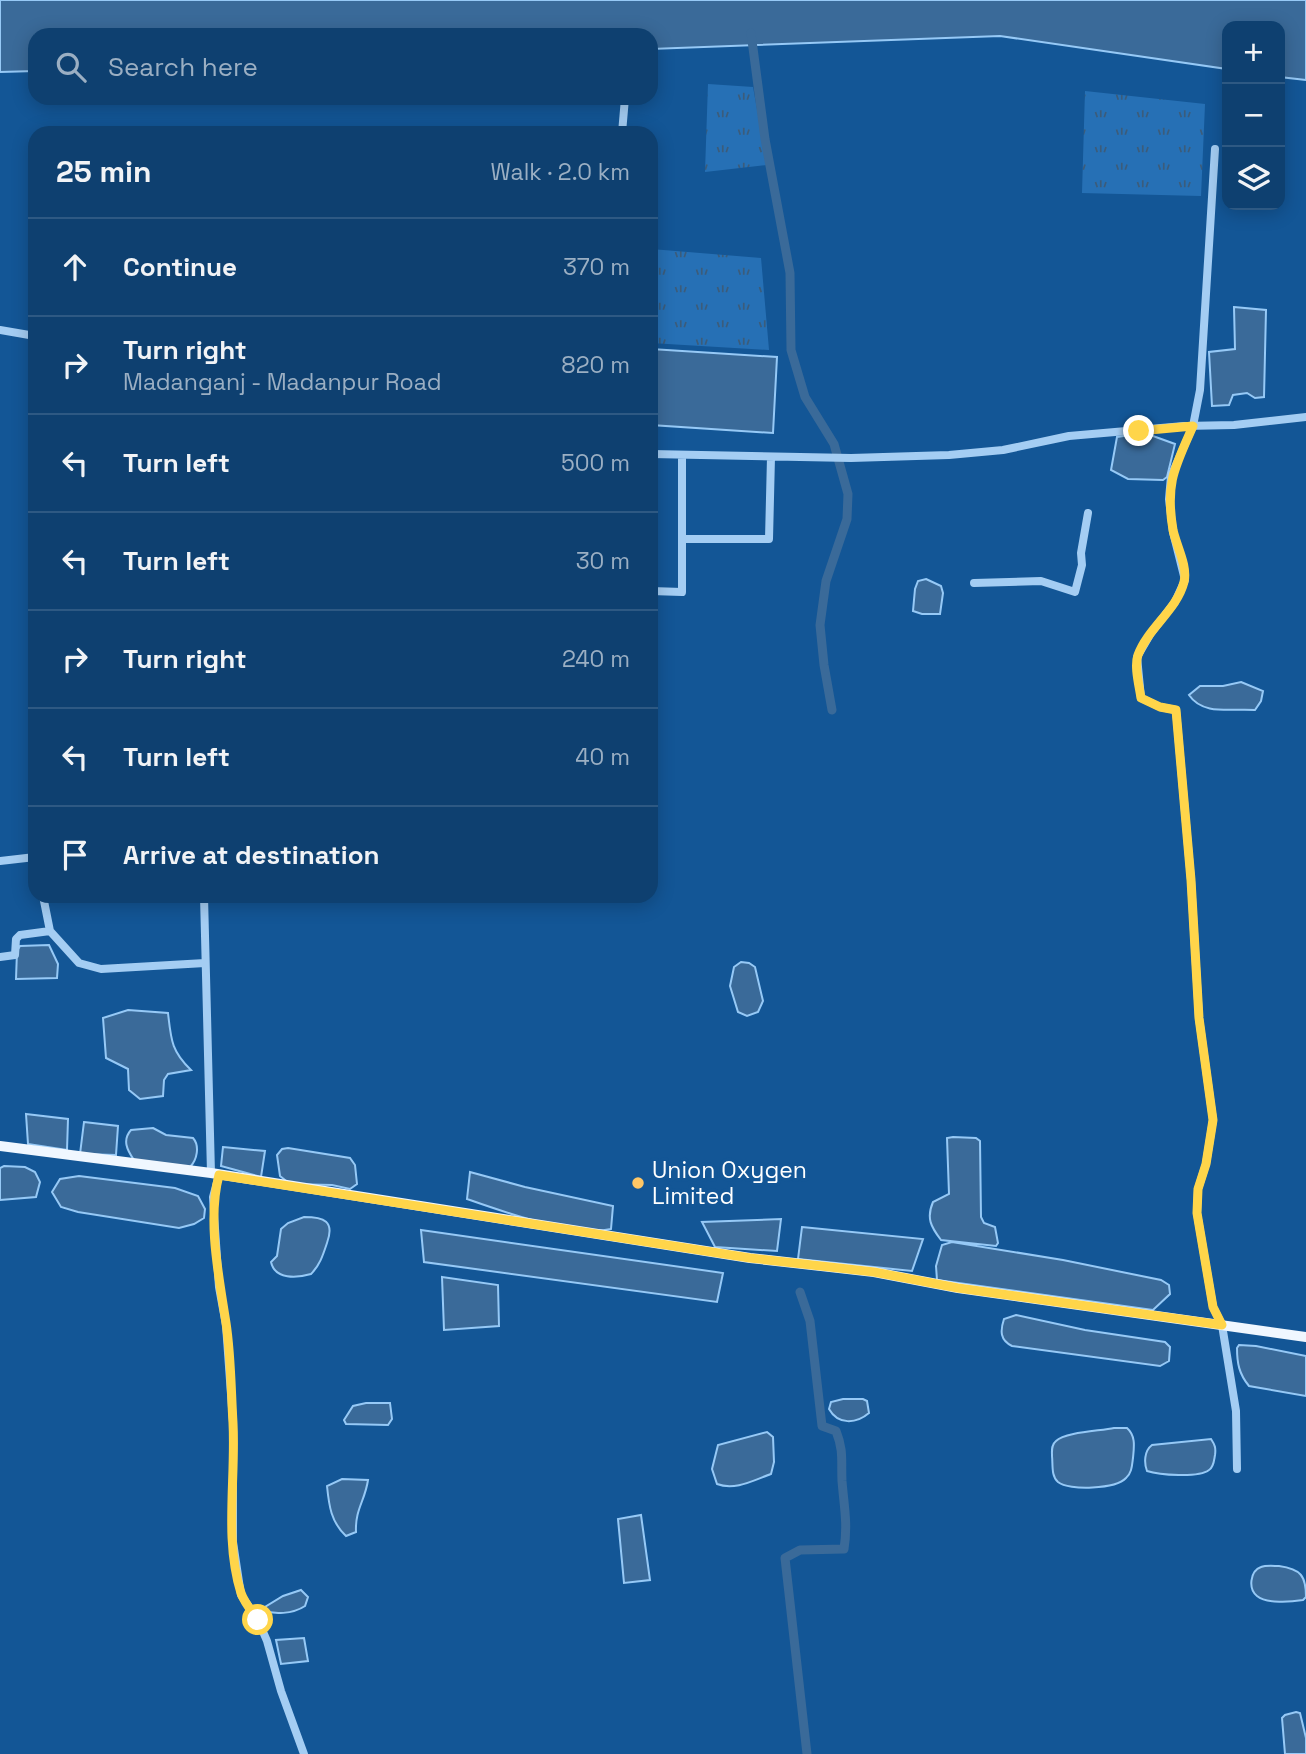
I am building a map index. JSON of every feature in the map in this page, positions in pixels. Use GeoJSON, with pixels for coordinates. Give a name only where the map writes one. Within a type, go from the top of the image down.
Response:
{"type":"FeatureCollection","features":[{"type":"Feature","properties":{"kind":"main road"},"geometry":{"type":"LineString","coordinates":[[0,1146],[215,1174],[750,1258],[874,1272],[958,1288],[1306,1337]]}},
{"type":"Feature","properties":{"kind":"street"},"geometry":{"type":"LineString","coordinates":[[623,126],[624,105]]}},
{"type":"Feature","properties":{"kind":"street"},"geometry":{"type":"LineString","coordinates":[[1215,149],[1200,390],[1193,426],[1171,476],[1169,499],[1173,532],[1185,580],[1175,602],[1151,633],[1137,657],[1141,698],[1160,707],[1176,710],[1191,880],[1199,1018],[1213,1120],[1206,1164],[1198,1189],[1197,1213],[1213,1307],[1222,1325],[1236,1411],[1237,1469]]}},
{"type":"Feature","properties":{"kind":"street"},"geometry":{"type":"LineString","coordinates":[[0,330],[28,335]]}},
{"type":"Feature","properties":{"kind":"street"},"geometry":{"type":"LineString","coordinates":[[658,454],[851,458],[1003,450],[1069,436],[1234,425],[1306,417]]}},
{"type":"Feature","properties":{"kind":"street"},"geometry":{"type":"LineString","coordinates":[[658,591],[682,592],[682,456]]}},
{"type":"Feature","properties":{"kind":"street"},"geometry":{"type":"LineString","coordinates":[[683,539],[769,539],[771,457]]}},
{"type":"Feature","properties":{"kind":"street"},"geometry":{"type":"LineString","coordinates":[[974,583],[1041,581],[1075,592],[1082,565],[1081,552],[1088,513]]}},
{"type":"Feature","properties":{"kind":"street"},"geometry":{"type":"LineString","coordinates":[[0,862],[28,858]]}},
{"type":"Feature","properties":{"kind":"street"},"geometry":{"type":"LineString","coordinates":[[44,903],[50,931],[79,963],[102,970],[205,963]]}},
{"type":"Feature","properties":{"kind":"street"},"geometry":{"type":"LineString","coordinates":[[204,903],[215,1174],[214,1214],[233,1422],[233,1542],[241,1594],[258,1620],[267,1641],[281,1691],[304,1754]]}},
{"type":"Feature","properties":{"kind":"street"},"geometry":{"type":"LineString","coordinates":[[0,957],[15,954],[16,939],[20,935],[50,931]]}},
{"type":"Feature","properties":{"kind":"green space"},"geometry":{"type":"Polygon","coordinates":[[[708,84],[753,87],[767,165],[705,172],[708,84]]]}},
{"type":"Feature","properties":{"kind":"green space"},"geometry":{"type":"Polygon","coordinates":[[[1085,91],[1205,104],[1201,196],[1082,193],[1085,91]]]}},
{"type":"Feature","properties":{"kind":"green space"},"geometry":{"type":"Polygon","coordinates":[[[658,250],[761,258],[769,350],[658,343],[658,250]]]}},
{"type":"Feature","properties":{"kind":"shaded area"},"geometry":{"type":"Polygon","coordinates":[[[0,0],[1306,0],[1306,80],[1285,78],[1285,21],[1222,21],[1222,68],[1000,36],[658,49],[658,28],[28,28],[28,71],[0,72],[0,0]]]}},
{"type":"Feature","properties":{"kind":"shaded area"},"geometry":{"type":"Polygon","coordinates":[[[1234,307],[1266,310],[1264,397],[1255,398],[1247,393],[1233,395],[1229,405],[1212,406],[1209,352],[1235,349],[1234,307]]]}},
{"type":"Feature","properties":{"kind":"shaded area"},"geometry":{"type":"Polygon","coordinates":[[[658,349],[777,357],[773,433],[658,425],[658,349]]]}},
{"type":"Feature","properties":{"kind":"shaded area"},"geometry":{"type":"Polygon","coordinates":[[[1137,434],[1153,436],[1175,444],[1167,477],[1163,480],[1128,479],[1111,470],[1117,437],[1137,434]]]}},
{"type":"Feature","properties":{"kind":"shaded area"},"geometry":{"type":"Polygon","coordinates":[[[926,579],[941,586],[943,593],[940,614],[913,611],[918,581],[926,579]]]}},
{"type":"Feature","properties":{"kind":"shaded area"},"geometry":{"type":"Polygon","coordinates":[[[1241,682],[1263,691],[1255,710],[1210,708],[1195,702],[1189,695],[1200,686],[1223,686],[1241,682]]]}},
{"type":"Feature","properties":{"kind":"shaded area"},"geometry":{"type":"Polygon","coordinates":[[[49,945],[58,964],[57,978],[16,979],[17,951],[20,946],[49,945]]]}},
{"type":"Feature","properties":{"kind":"shaded area"},"geometry":{"type":"Polygon","coordinates":[[[741,962],[755,967],[763,1001],[758,1012],[747,1016],[738,1012],[730,986],[734,967],[741,962]]]}},
{"type":"Feature","properties":{"kind":"shaded area"},"geometry":{"type":"Polygon","coordinates":[[[128,1010],[168,1013],[173,1044],[179,1057],[191,1070],[168,1074],[164,1080],[163,1096],[140,1099],[129,1090],[128,1069],[106,1058],[103,1018],[128,1010]]]}},
{"type":"Feature","properties":{"kind":"shaded area"},"geometry":{"type":"Polygon","coordinates":[[[26,1114],[68,1119],[67,1150],[28,1144],[26,1114]]]}},
{"type":"Feature","properties":{"kind":"shaded area"},"geometry":{"type":"Polygon","coordinates":[[[84,1122],[118,1126],[116,1155],[80,1154],[84,1122]]]}},
{"type":"Feature","properties":{"kind":"shaded area"},"geometry":{"type":"Polygon","coordinates":[[[153,1128],[166,1135],[193,1138],[197,1153],[190,1167],[134,1160],[126,1145],[128,1134],[131,1130],[153,1128]]]}},
{"type":"Feature","properties":{"kind":"shaded area"},"geometry":{"type":"Polygon","coordinates":[[[947,1138],[976,1138],[980,1141],[981,1217],[984,1223],[995,1227],[998,1243],[996,1246],[941,1240],[932,1226],[930,1213],[933,1202],[949,1194],[947,1138]]]}},
{"type":"Feature","properties":{"kind":"shaded area"},"geometry":{"type":"Polygon","coordinates":[[[223,1147],[265,1151],[261,1177],[221,1166],[223,1147]]]}},
{"type":"Feature","properties":{"kind":"shaded area"},"geometry":{"type":"Polygon","coordinates":[[[282,1149],[350,1158],[355,1165],[357,1184],[350,1189],[332,1185],[290,1184],[280,1176],[277,1155],[282,1149]]]}},
{"type":"Feature","properties":{"kind":"shaded area"},"geometry":{"type":"Polygon","coordinates":[[[25,1167],[35,1172],[40,1182],[36,1197],[0,1200],[0,1168],[25,1167]]]}},
{"type":"Feature","properties":{"kind":"shaded area"},"geometry":{"type":"Polygon","coordinates":[[[470,1172],[613,1206],[611,1229],[595,1231],[558,1226],[467,1199],[470,1172]]]}},
{"type":"Feature","properties":{"kind":"shaded area"},"geometry":{"type":"Polygon","coordinates":[[[79,1176],[175,1188],[198,1196],[205,1209],[204,1218],[179,1228],[61,1207],[52,1192],[60,1179],[79,1176]]]}},
{"type":"Feature","properties":{"kind":"shaded area"},"geometry":{"type":"Polygon","coordinates":[[[304,1217],[322,1219],[329,1225],[323,1256],[311,1274],[293,1277],[282,1275],[273,1268],[271,1262],[277,1256],[281,1229],[304,1217]]]}},
{"type":"Feature","properties":{"kind":"shaded area"},"geometry":{"type":"Polygon","coordinates":[[[781,1219],[777,1251],[715,1247],[702,1222],[781,1219]]]}},
{"type":"Feature","properties":{"kind":"shaded area"},"geometry":{"type":"Polygon","coordinates":[[[802,1227],[923,1239],[912,1271],[798,1259],[802,1227]]]}},
{"type":"Feature","properties":{"kind":"shaded area"},"geometry":{"type":"Polygon","coordinates":[[[421,1230],[723,1273],[717,1302],[424,1262],[421,1230]]]}},
{"type":"Feature","properties":{"kind":"shaded area"},"geometry":{"type":"Polygon","coordinates":[[[952,1242],[1063,1260],[1161,1280],[1169,1285],[1170,1294],[1153,1310],[937,1280],[936,1266],[942,1245],[952,1242]]]}},
{"type":"Feature","properties":{"kind":"shaded area"},"geometry":{"type":"Polygon","coordinates":[[[442,1277],[498,1285],[499,1326],[444,1330],[442,1277]]]}},
{"type":"Feature","properties":{"kind":"shaded area"},"geometry":{"type":"Polygon","coordinates":[[[1016,1315],[1085,1330],[1165,1342],[1170,1347],[1169,1361],[1160,1366],[1012,1346],[1003,1338],[1002,1327],[1004,1319],[1016,1315]]]}},
{"type":"Feature","properties":{"kind":"shaded area"},"geometry":{"type":"Polygon","coordinates":[[[1239,1345],[1306,1356],[1306,1396],[1249,1386],[1239,1368],[1239,1345]]]}},
{"type":"Feature","properties":{"kind":"shaded area"},"geometry":{"type":"Polygon","coordinates":[[[843,1399],[867,1401],[869,1413],[853,1421],[837,1418],[829,1409],[831,1402],[843,1399]]]}},
{"type":"Feature","properties":{"kind":"shaded area"},"geometry":{"type":"Polygon","coordinates":[[[390,1403],[392,1419],[388,1425],[346,1424],[344,1420],[353,1406],[390,1403]]]}},
{"type":"Feature","properties":{"kind":"shaded area"},"geometry":{"type":"Polygon","coordinates":[[[1127,1428],[1133,1438],[1132,1466],[1126,1478],[1113,1485],[1092,1488],[1072,1487],[1058,1482],[1052,1467],[1052,1448],[1056,1441],[1075,1434],[1127,1428]]]}},
{"type":"Feature","properties":{"kind":"shaded area"},"geometry":{"type":"Polygon","coordinates":[[[767,1432],[773,1437],[774,1462],[771,1474],[738,1485],[717,1484],[712,1469],[718,1445],[767,1432]]]}},
{"type":"Feature","properties":{"kind":"shaded area"},"geometry":{"type":"Polygon","coordinates":[[[1211,1439],[1215,1447],[1213,1465],[1204,1473],[1169,1475],[1147,1471],[1145,1457],[1152,1445],[1211,1439]]]}},
{"type":"Feature","properties":{"kind":"shaded area"},"geometry":{"type":"Polygon","coordinates":[[[342,1479],[368,1480],[357,1517],[356,1532],[346,1536],[334,1519],[327,1486],[342,1479]]]}},
{"type":"Feature","properties":{"kind":"shaded area"},"geometry":{"type":"Polygon","coordinates":[[[641,1515],[650,1580],[624,1583],[618,1519],[641,1515]]]}},
{"type":"Feature","properties":{"kind":"shaded area"},"geometry":{"type":"Polygon","coordinates":[[[1265,1566],[1293,1569],[1301,1575],[1306,1590],[1303,1600],[1273,1601],[1261,1599],[1254,1593],[1254,1572],[1265,1566]]]}},
{"type":"Feature","properties":{"kind":"shaded area"},"geometry":{"type":"Polygon","coordinates":[[[301,1590],[308,1597],[305,1606],[300,1609],[283,1613],[260,1610],[283,1596],[301,1590]]]}},
{"type":"Feature","properties":{"kind":"shaded area"},"geometry":{"type":"Polygon","coordinates":[[[304,1638],[308,1661],[281,1664],[276,1640],[304,1638]]]}},
{"type":"Feature","properties":{"kind":"shaded area"},"geometry":{"type":"Polygon","coordinates":[[[1300,1713],[1306,1738],[1306,1754],[1285,1754],[1282,1718],[1300,1713]]]}},
{"type":"Feature","properties":{"kind":"waterway"},"geometry":{"type":"LineString","coordinates":[[751,33],[765,139],[790,273],[791,350],[805,397],[834,444],[848,494],[847,519],[826,581],[820,625],[832,710]]}},
{"type":"Feature","properties":{"kind":"waterway"},"geometry":{"type":"LineString","coordinates":[[800,1292],[810,1321],[822,1426],[836,1431],[840,1444],[846,1523],[844,1549],[800,1550],[785,1558],[807,1754]]}},
{"type":"Feature","properties":{"kind":"place","name":"Union Oxygen Limited"},"geometry":{"type":"Point","coordinates":[638,1183]}},
{"type":"Feature","properties":{"kind":"route"},"geometry":{"type":"LineString","coordinates":[[258,1620],[241,1594],[233,1542],[233,1422],[214,1214],[214,1197],[219,1175],[750,1258],[874,1272],[958,1288],[1222,1325],[1213,1307],[1197,1213],[1198,1189],[1206,1164],[1213,1120],[1199,1018],[1191,880],[1176,710],[1160,707],[1141,698],[1137,657],[1151,633],[1175,602],[1185,580],[1173,532],[1169,499],[1171,476],[1193,426],[1139,431]]}}]}
